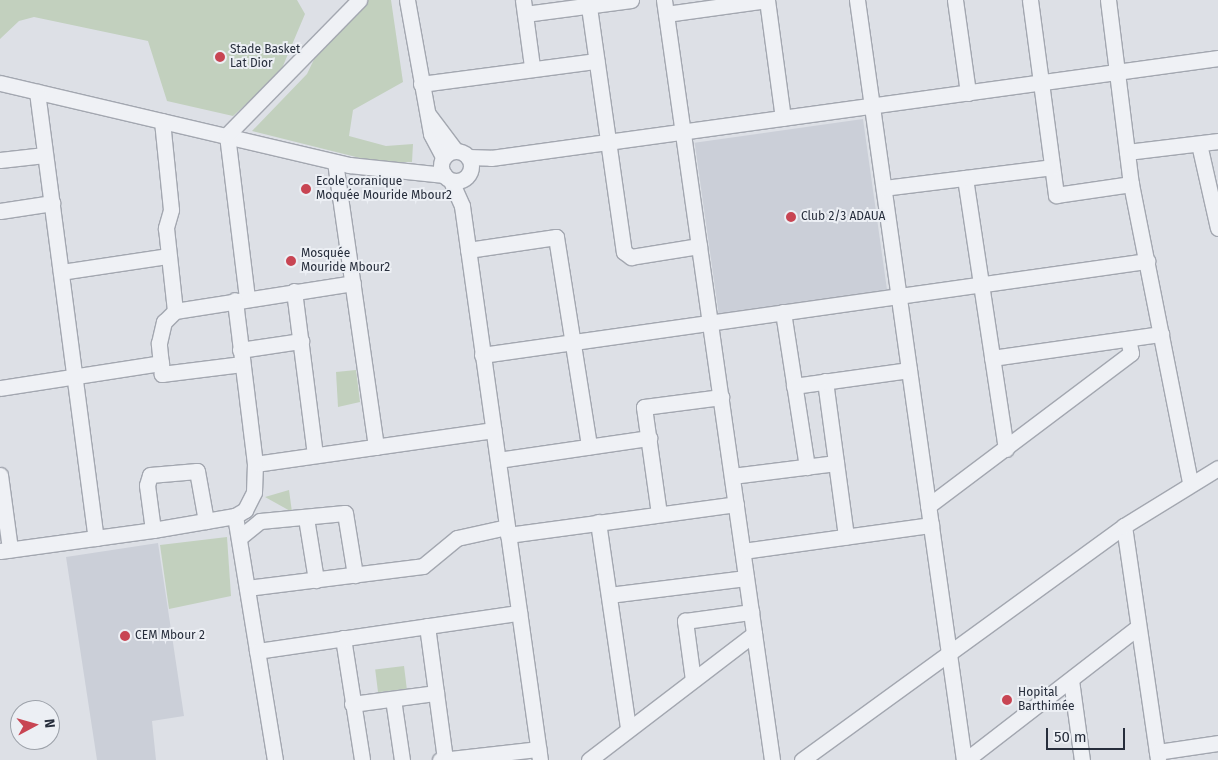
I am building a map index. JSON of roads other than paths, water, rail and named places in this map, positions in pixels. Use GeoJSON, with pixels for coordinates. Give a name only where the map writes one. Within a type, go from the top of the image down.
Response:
{"type":"FeatureCollection","features":[{"type":"Feature","properties":{"kind":"street"},"geometry":{"type":"LineString","coordinates":[[0,475],[5,550],[153,530],[235,516],[251,504],[255,464],[241,357],[241,299],[227,135],[359,0]]}},
{"type":"Feature","properties":{"kind":"street"},"geometry":{"type":"LineString","coordinates":[[407,0],[426,111],[455,166],[462,206],[539,755],[440,760]]}},
{"type":"Feature","properties":{"kind":"street"},"geometry":{"type":"LineString","coordinates":[[532,67],[524,7],[588,7],[631,0]]}},
{"type":"Feature","properties":{"kind":"street"},"geometry":{"type":"LineString","coordinates":[[772,760],[665,7],[767,0],[783,118]]}},
{"type":"Feature","properties":{"kind":"street"},"geometry":{"type":"LineString","coordinates":[[857,0],[965,760],[1138,627]]}},
{"type":"Feature","properties":{"kind":"street"},"geometry":{"type":"LineString","coordinates":[[955,0],[968,93]]}},
{"type":"Feature","properties":{"kind":"street"},"geometry":{"type":"LineString","coordinates":[[1030,0],[1056,195],[1131,184]]}},
{"type":"Feature","properties":{"kind":"street"},"geometry":{"type":"LineString","coordinates":[[1108,0],[1131,184],[1190,481]]}},
{"type":"Feature","properties":{"kind":"street"},"geometry":{"type":"LineString","coordinates":[[588,7],[608,142],[628,256],[699,246]]}},
{"type":"Feature","properties":{"kind":"street"},"geometry":{"type":"LineString","coordinates":[[0,84],[227,135],[335,162],[419,174],[491,158],[1218,58]]}},
{"type":"Feature","properties":{"kind":"street"},"geometry":{"type":"LineString","coordinates":[[421,84],[532,67],[596,61]]}},
{"type":"Feature","properties":{"kind":"street"},"geometry":{"type":"LineString","coordinates":[[37,92],[96,538]]}},
{"type":"Feature","properties":{"kind":"street"},"geometry":{"type":"LineString","coordinates":[[162,121],[171,210],[166,228],[175,311]]}},
{"type":"Feature","properties":{"kind":"street"},"geometry":{"type":"LineString","coordinates":[[1127,152],[1218,141]]}},
{"type":"Feature","properties":{"kind":"street"},"geometry":{"type":"LineString","coordinates":[[1199,144],[1211,164],[1218,228]]}},
{"type":"Feature","properties":{"kind":"street"},"geometry":{"type":"LineString","coordinates":[[0,160],[46,155]]}},
{"type":"Feature","properties":{"kind":"street"},"geometry":{"type":"LineString","coordinates":[[335,162],[376,447]]}},
{"type":"Feature","properties":{"kind":"street"},"geometry":{"type":"LineString","coordinates":[[884,188],[1052,167]]}},
{"type":"Feature","properties":{"kind":"street"},"geometry":{"type":"LineString","coordinates":[[965,178],[1006,449]]}},
{"type":"Feature","properties":{"kind":"street"},"geometry":{"type":"LineString","coordinates":[[0,211],[52,203]]}},
{"type":"Feature","properties":{"kind":"street"},"geometry":{"type":"LineString","coordinates":[[468,250],[556,237],[589,446]]}},
{"type":"Feature","properties":{"kind":"street"},"geometry":{"type":"LineString","coordinates":[[61,272],[168,256]]}},
{"type":"Feature","properties":{"kind":"street"},"geometry":{"type":"LineString","coordinates":[[482,355],[1147,261]]}},
{"type":"Feature","properties":{"kind":"street"},"geometry":{"type":"LineString","coordinates":[[301,341],[241,357],[162,374],[160,329],[175,311],[241,299],[352,283]]}},
{"type":"Feature","properties":{"kind":"street"},"geometry":{"type":"LineString","coordinates":[[294,291],[315,455]]}},
{"type":"Feature","properties":{"kind":"street"},"geometry":{"type":"LineString","coordinates":[[783,312],[807,467]]}},
{"type":"Feature","properties":{"kind":"street"},"geometry":{"type":"LineString","coordinates":[[992,358],[1161,334]]}},
{"type":"Feature","properties":{"kind":"street"},"geometry":{"type":"LineString","coordinates":[[928,506],[1131,353],[1128,339]]}},
{"type":"Feature","properties":{"kind":"street"},"geometry":{"type":"LineString","coordinates":[[0,388],[161,364]]}},
{"type":"Feature","properties":{"kind":"street"},"geometry":{"type":"LineString","coordinates":[[794,386],[909,370]]}},
{"type":"Feature","properties":{"kind":"street"},"geometry":{"type":"LineString","coordinates":[[826,382],[846,537]]}},
{"type":"Feature","properties":{"kind":"street"},"geometry":{"type":"LineString","coordinates":[[659,514],[644,407],[720,397]]}},
{"type":"Feature","properties":{"kind":"street"},"geometry":{"type":"LineString","coordinates":[[255,464],[494,430]]}},
{"type":"Feature","properties":{"kind":"street"},"geometry":{"type":"LineString","coordinates":[[498,460],[649,438]]}},
{"type":"Feature","properties":{"kind":"street"},"geometry":{"type":"LineString","coordinates":[[732,476],[836,463]]}},
{"type":"Feature","properties":{"kind":"street"},"geometry":{"type":"LineString","coordinates":[[802,760],[949,650],[1124,526],[1190,481],[1218,468]]}},
{"type":"Feature","properties":{"kind":"street"},"geometry":{"type":"LineString","coordinates":[[153,530],[146,485],[150,475],[197,471],[206,521]]}},
{"type":"Feature","properties":{"kind":"street"},"geometry":{"type":"LineString","coordinates":[[247,588],[423,566],[457,538],[736,504]]}},
{"type":"Feature","properties":{"kind":"street"},"geometry":{"type":"LineString","coordinates":[[239,538],[260,521],[347,514],[356,575]]}},
{"type":"Feature","properties":{"kind":"street"},"geometry":{"type":"LineString","coordinates":[[235,516],[275,760]]}},
{"type":"Feature","properties":{"kind":"street"},"geometry":{"type":"LineString","coordinates":[[306,518],[316,580]]}},
{"type":"Feature","properties":{"kind":"street"},"geometry":{"type":"LineString","coordinates":[[598,522],[628,728]]}},
{"type":"Feature","properties":{"kind":"street"},"geometry":{"type":"LineString","coordinates":[[742,551],[931,525]]}},
{"type":"Feature","properties":{"kind":"street"},"geometry":{"type":"LineString","coordinates":[[1124,526],[1157,756],[1218,743]]}},
{"type":"Feature","properties":{"kind":"street"},"geometry":{"type":"LineString","coordinates":[[609,596],[746,578]]}},
{"type":"Feature","properties":{"kind":"street"},"geometry":{"type":"LineString","coordinates":[[693,680],[685,621],[751,612]]}},
{"type":"Feature","properties":{"kind":"street"},"geometry":{"type":"LineString","coordinates":[[257,651],[519,613]]}},
{"type":"Feature","properties":{"kind":"street"},"geometry":{"type":"LineString","coordinates":[[427,626],[445,760]]}},
{"type":"Feature","properties":{"kind":"street"},"geometry":{"type":"LineString","coordinates":[[589,760],[628,728],[754,634]]}},
{"type":"Feature","properties":{"kind":"street"},"geometry":{"type":"LineString","coordinates":[[343,638],[362,760]]}},
{"type":"Feature","properties":{"kind":"street"},"geometry":{"type":"LineString","coordinates":[[1071,680],[1082,760]]}},
{"type":"Feature","properties":{"kind":"street"},"geometry":{"type":"LineString","coordinates":[[352,704],[436,692]]}},
{"type":"Feature","properties":{"kind":"street"},"geometry":{"type":"LineString","coordinates":[[393,699],[402,760]]}},
{"type":"Feature","properties":{"kind":"place","name":"Stade Basket Lat Dior"},"geometry":{"type":"Point","coordinates":[220,57]}},
{"type":"Feature","properties":{"kind":"place","name":"Ecole coranique Moquée Mouride Mbour2"},"geometry":{"type":"Point","coordinates":[306,189]}},
{"type":"Feature","properties":{"kind":"place","name":"Club 2/3 ADAUA"},"geometry":{"type":"Point","coordinates":[791,217]}},
{"type":"Feature","properties":{"kind":"place","name":"Mosquée Mouride Mbour2"},"geometry":{"type":"Point","coordinates":[291,261]}},
{"type":"Feature","properties":{"kind":"place","name":"CEM Mbour 2"},"geometry":{"type":"Point","coordinates":[125,636]}},
{"type":"Feature","properties":{"kind":"place","name":"Hopital Barthimée"},"geometry":{"type":"Point","coordinates":[1007,700]}}]}
